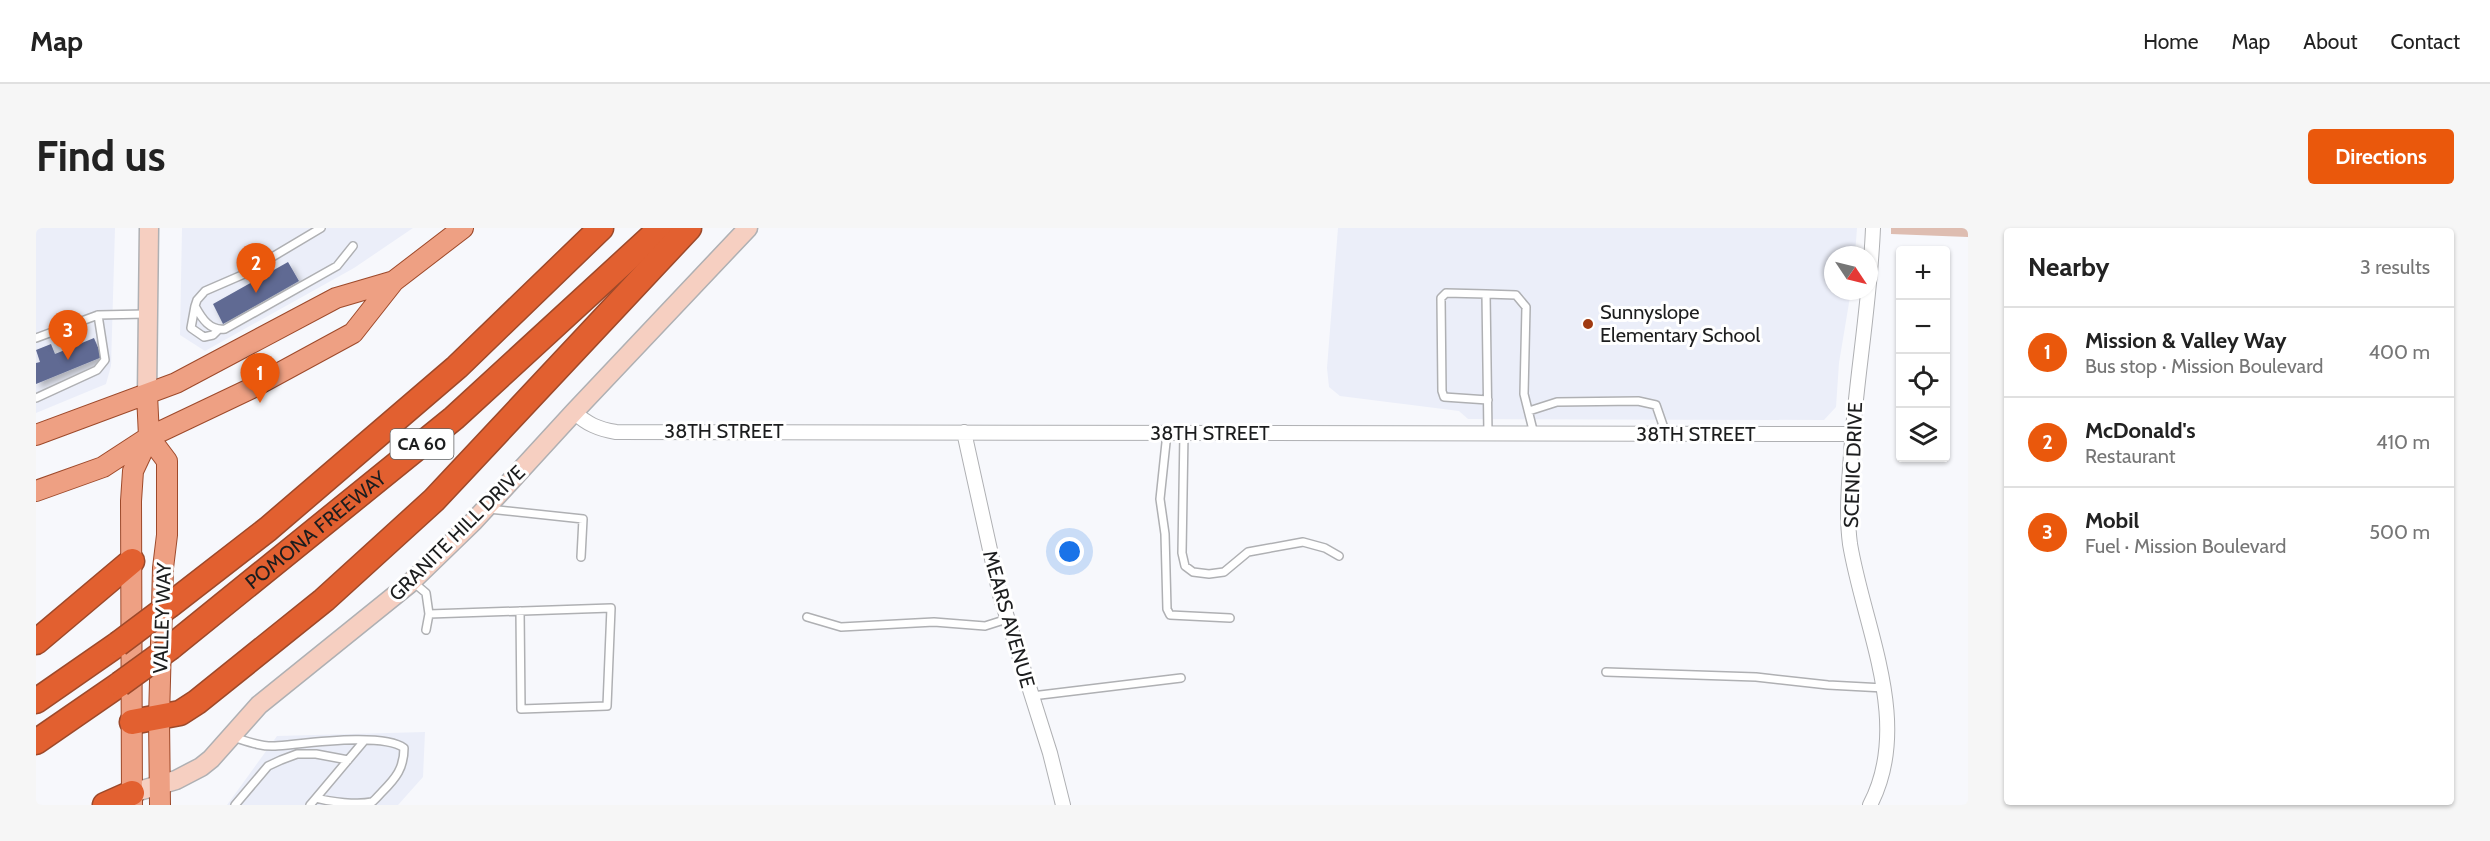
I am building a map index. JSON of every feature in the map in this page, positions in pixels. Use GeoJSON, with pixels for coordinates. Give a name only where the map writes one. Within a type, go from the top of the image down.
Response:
{"type":"FeatureCollection","features":[{"type":"Feature","properties":{"kind":"highway","name":"POMONA FREEWAY"},"geometry":{"type":"LineString","coordinates":[[36,701],[118,644],[268,529],[457,367],[601,228]]}},
{"type":"Feature","properties":{"kind":"highway","name":"POMONA FREEWAY"},"geometry":{"type":"LineString","coordinates":[[36,742],[171,647],[454,418],[661,228]]}},
{"type":"Feature","properties":{"kind":"highway"},"geometry":{"type":"LineString","coordinates":[[132,722],[180,713],[197,702],[324,600],[434,500],[689,228]]}},
{"type":"Feature","properties":{"kind":"highway"},"geometry":{"type":"LineString","coordinates":[[36,642],[132,561]]}},
{"type":"Feature","properties":{"kind":"highway"},"geometry":{"type":"LineString","coordinates":[[105,805],[132,799]]}},
{"type":"Feature","properties":{"kind":"main road"},"geometry":{"type":"LineString","coordinates":[[36,491],[103,467],[149,437],[250,389],[353,333],[394,281],[463,228]]}},
{"type":"Feature","properties":{"kind":"main road"},"geometry":{"type":"LineString","coordinates":[[37,431],[176,383],[336,298],[394,281]]}},
{"type":"Feature","properties":{"kind":"main road","name":"VALLEY WAY"},"geometry":{"type":"LineString","coordinates":[[132,799],[130,501],[133,471],[149,437],[147,394]]}},
{"type":"Feature","properties":{"kind":"main road","name":"VALLEY WAY"},"geometry":{"type":"LineString","coordinates":[[149,437],[167,461],[167,535],[163,568],[159,718],[160,805]]}},
{"type":"Feature","properties":{"kind":"street","name":"VALLEY WAY"},"geometry":{"type":"LineString","coordinates":[[147,394],[149,228]]}},
{"type":"Feature","properties":{"kind":"street","name":"GRANITE HILL DRIVE"},"geometry":{"type":"LineString","coordinates":[[132,799],[201,767],[259,705],[411,580],[486,508],[748,228]]}},
{"type":"Feature","properties":{"kind":"street","name":"SCENIC DRIVE"},"geometry":{"type":"LineString","coordinates":[[1870,805],[1876,793],[1886,757],[1884,688],[1851,544],[1848,509],[1854,405],[1871,281],[1873,228]]}},
{"type":"Feature","properties":{"kind":"street","name":"38TH STREET"},"geometry":{"type":"LineString","coordinates":[[574,412],[584,422],[596,428],[616,432],[1852,434]]}},
{"type":"Feature","properties":{"kind":"street","name":"MEARS AVENUE"},"geometry":{"type":"LineString","coordinates":[[964,432],[989,550],[1007,619],[1063,805]]}},
{"type":"Feature","properties":{"kind":"lane"},"geometry":{"type":"LineString","coordinates":[[321,228],[242,275],[205,291],[197,300],[191,328],[204,337],[225,329],[337,266],[353,246]]}},
{"type":"Feature","properties":{"kind":"lane"},"geometry":{"type":"LineString","coordinates":[[1488,400],[1444,397],[1442,391],[1441,298],[1446,293],[1516,295],[1526,307],[1524,394],[1534,434]]}},
{"type":"Feature","properties":{"kind":"lane"},"geometry":{"type":"LineString","coordinates":[[1486,294],[1488,434]]}},
{"type":"Feature","properties":{"kind":"lane"},"geometry":{"type":"LineString","coordinates":[[195,306],[204,321],[218,330]]}},
{"type":"Feature","properties":{"kind":"lane"},"geometry":{"type":"LineString","coordinates":[[36,339],[98,315],[147,314]]}},
{"type":"Feature","properties":{"kind":"lane"},"geometry":{"type":"LineString","coordinates":[[36,398],[97,370],[105,360],[98,315]]}},
{"type":"Feature","properties":{"kind":"lane"},"geometry":{"type":"LineString","coordinates":[[1529,411],[1557,402],[1638,401],[1656,405],[1666,434]]}},
{"type":"Feature","properties":{"kind":"lane"},"geometry":{"type":"LineString","coordinates":[[1167,433],[1160,499],[1165,534],[1167,609],[1170,615],[1180,617],[1230,618]]}},
{"type":"Feature","properties":{"kind":"lane"},"geometry":{"type":"LineString","coordinates":[[1184,433],[1182,553],[1185,566],[1193,572],[1209,574],[1224,572],[1248,552],[1303,542],[1325,548],[1339,556]]}},
{"type":"Feature","properties":{"kind":"lane"},"geometry":{"type":"LineString","coordinates":[[486,508],[583,519],[581,557]]}},
{"type":"Feature","properties":{"kind":"lane"},"geometry":{"type":"LineString","coordinates":[[411,580],[426,593],[429,614],[426,630]]}},
{"type":"Feature","properties":{"kind":"lane"},"geometry":{"type":"LineString","coordinates":[[429,614],[520,611],[611,608],[607,706],[521,709],[520,611]]}},
{"type":"Feature","properties":{"kind":"lane"},"geometry":{"type":"LineString","coordinates":[[807,617],[841,627],[934,622],[986,626],[1007,619]]}},
{"type":"Feature","properties":{"kind":"lane"},"geometry":{"type":"LineString","coordinates":[[1606,672],[1756,677],[1828,685],[1884,688]]}},
{"type":"Feature","properties":{"kind":"lane"},"geometry":{"type":"LineString","coordinates":[[1032,696],[1181,678]]}},
{"type":"Feature","properties":{"kind":"lane"},"geometry":{"type":"LineString","coordinates":[[231,737],[273,746],[298,742],[364,741],[395,742],[404,748],[404,761],[396,778],[372,802],[360,805],[316,798]]}},
{"type":"Feature","properties":{"kind":"lane"},"geometry":{"type":"LineString","coordinates":[[310,805],[364,741]]}},
{"type":"Feature","properties":{"kind":"lane"},"geometry":{"type":"LineString","coordinates":[[235,805],[268,766],[281,760],[297,754],[316,754],[348,760]]}},
{"type":"Feature","properties":{"kind":"shaded area"},"geometry":{"type":"Polygon","coordinates":[[[36,228],[115,228],[111,366],[106,384],[36,413],[36,228]]]}},
{"type":"Feature","properties":{"kind":"shaded area"},"geometry":{"type":"Polygon","coordinates":[[[182,228],[413,228],[354,268],[205,351],[180,335],[182,228]]]}},
{"type":"Feature","properties":{"kind":"shaded area","name":"Sunnyslope Elementary School"},"geometry":{"type":"Polygon","coordinates":[[[1338,228],[1857,228],[1856,246],[1824,246],[1824,300],[1850,300],[1839,363],[1836,407],[1824,420],[1468,419],[1459,411],[1340,396],[1329,387],[1327,368],[1338,228]]]}},
{"type":"Feature","properties":{"kind":"shaded area"},"geometry":{"type":"Polygon","coordinates":[[[1891,228],[1968,228],[1968,237],[1891,234],[1891,228]]]}},
{"type":"Feature","properties":{"kind":"shaded area"},"geometry":{"type":"Polygon","coordinates":[[[425,732],[423,777],[398,805],[227,805],[277,736],[425,732]]]}},
{"type":"Feature","properties":{"kind":"building"},"geometry":{"type":"Polygon","coordinates":[[[288,262],[299,281],[223,324],[213,304],[288,262]]]}},
{"type":"Feature","properties":{"kind":"building"},"geometry":{"type":"Polygon","coordinates":[[[94,338],[102,357],[36,384],[36,363],[40,362],[36,350],[51,344],[55,354],[94,338]]]}},
{"type":"Feature","properties":{"kind":"place","name":"McDonald's"},"geometry":{"type":"Point","coordinates":[256,293]}},
{"type":"Feature","properties":{"kind":"place","name":"Sunnyslope Elementary School"},"geometry":{"type":"Point","coordinates":[1588,324]}},
{"type":"Feature","properties":{"kind":"place","name":"Mobil"},"geometry":{"type":"Point","coordinates":[68,360]}},
{"type":"Feature","properties":{"kind":"place","name":"Mission & Valley Way"},"geometry":{"type":"Point","coordinates":[260,403]}}]}
